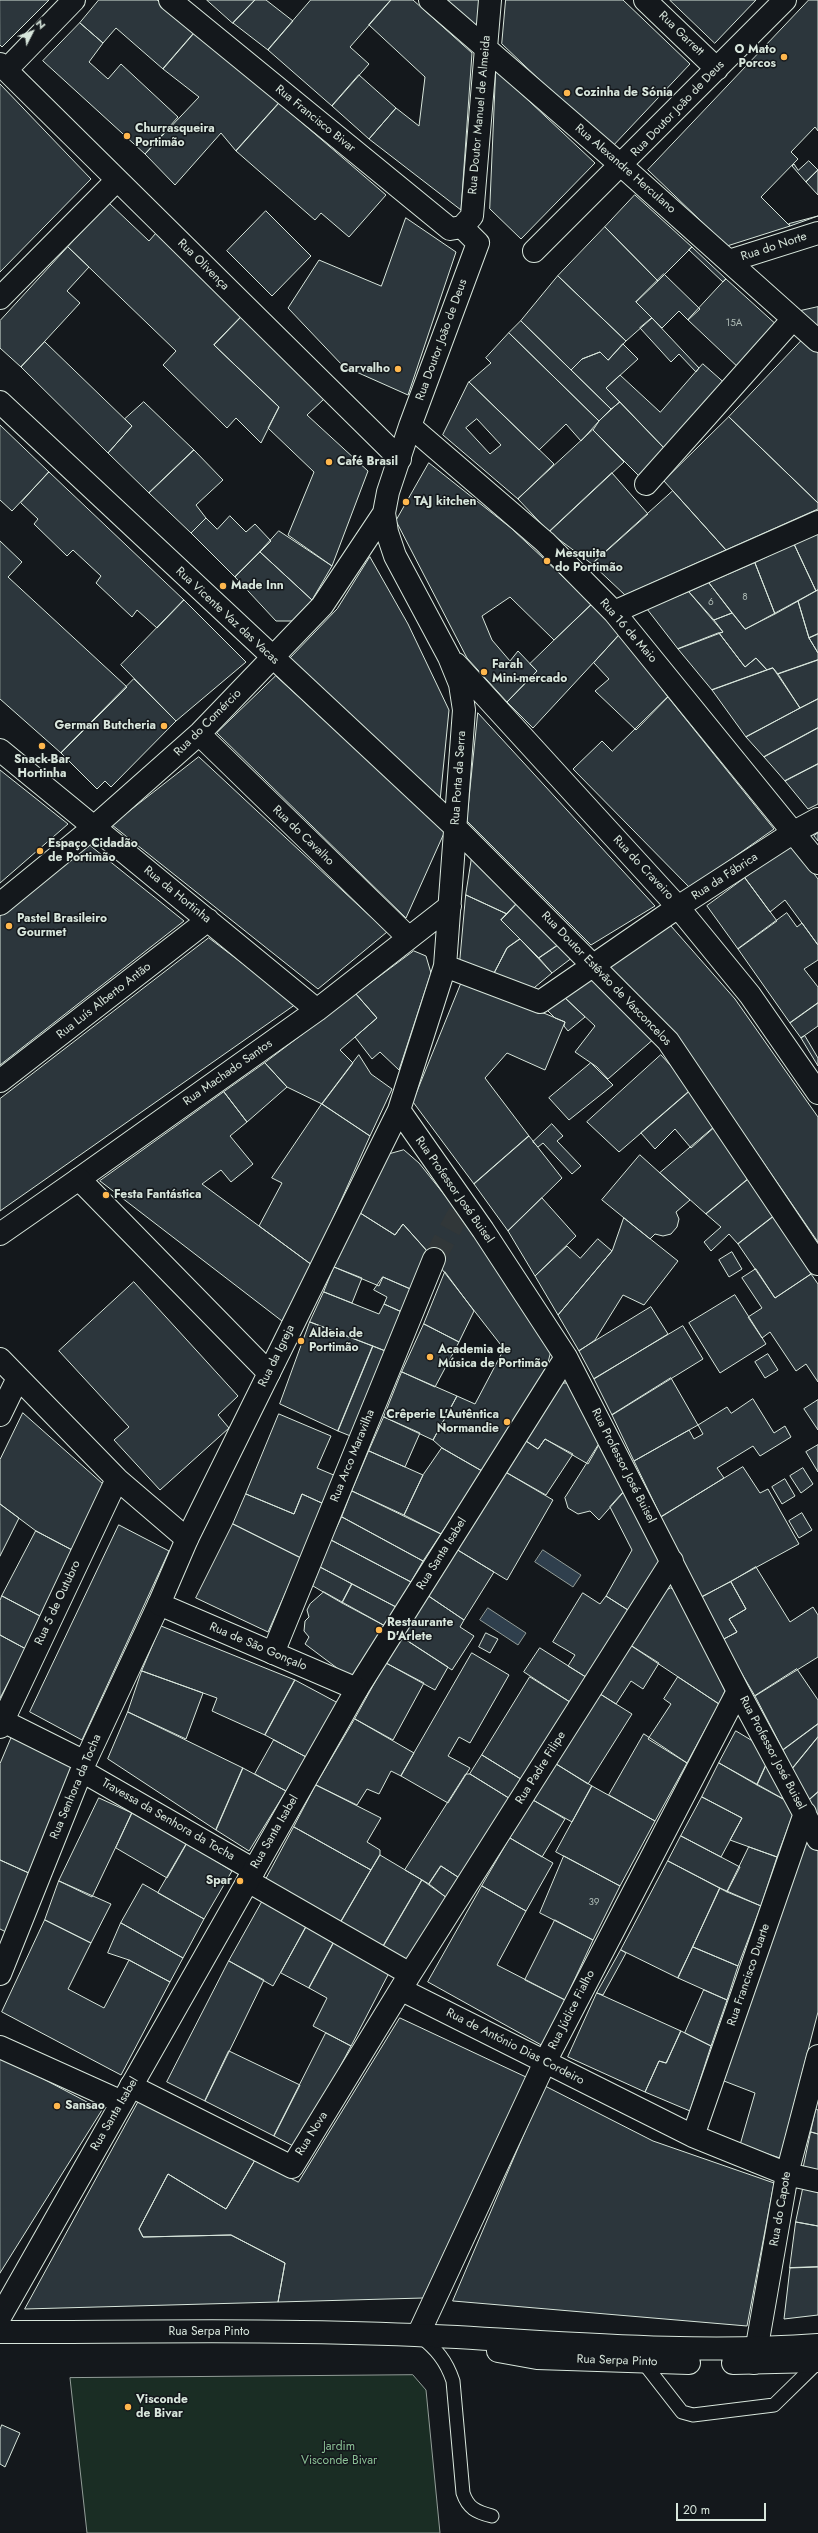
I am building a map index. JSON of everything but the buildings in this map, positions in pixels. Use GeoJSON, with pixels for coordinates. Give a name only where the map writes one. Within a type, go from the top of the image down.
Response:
{"type":"FeatureCollection","features":[{"type":"Feature","properties":{"kind":"street"},"geometry":{"type":"LineString","coordinates":[[3,67],[74,0]]}},
{"type":"Feature","properties":{"kind":"street","name":"Rua Francisco Bivar"},"geometry":{"type":"LineString","coordinates":[[170,0],[450,229],[462,227]]}},
{"type":"Feature","properties":{"kind":"street","name":"Rua Alexandre Herculano"},"geometry":{"type":"LineString","coordinates":[[430,0],[485,50],[622,166],[818,341]]}},
{"type":"Feature","properties":{"kind":"street","name":"Rua Doutor Manuel de Almeida"},"geometry":{"type":"LineString","coordinates":[[462,227],[472,216],[490,0]]}},
{"type":"Feature","properties":{"kind":"street","name":"Rua Garrett"},"geometry":{"type":"LineString","coordinates":[[646,0],[717,69]]}},
{"type":"Feature","properties":{"kind":"street","name":"Rua Doutor João de Deus"},"geometry":{"type":"LineString","coordinates":[[534,251],[622,166],[785,0]]}},
{"type":"Feature","properties":{"kind":"street","name":"Rua Olivença"},"geometry":{"type":"LineString","coordinates":[[3,67],[400,459]]}},
{"type":"Feature","properties":{"kind":"street"},"geometry":{"type":"LineString","coordinates":[[0,298],[117,180]]}},
{"type":"Feature","properties":{"kind":"street","name":"Rua Doutor João de Deus"},"geometry":{"type":"LineString","coordinates":[[400,459],[410,426],[478,243],[462,227]]}},
{"type":"Feature","properties":{"kind":"street","name":"Rua do Norte"},"geometry":{"type":"LineString","coordinates":[[729,261],[818,233]]}},
{"type":"Feature","properties":{"kind":"street"},"geometry":{"type":"LineString","coordinates":[[646,484],[793,319]]}},
{"type":"Feature","properties":{"kind":"street","name":"Rua Vicente Vaz das Vacas"},"geometry":{"type":"LineString","coordinates":[[0,402],[272,658],[456,828]]}},
{"type":"Feature","properties":{"kind":"street","name":"Rua 16 de Maio"},"geometry":{"type":"LineString","coordinates":[[410,426],[544,542],[614,612],[818,863]]}},
{"type":"Feature","properties":{"kind":"street","name":"Rua Porta da Serra"},"geometry":{"type":"LineString","coordinates":[[398,1110],[445,966],[464,710],[460,684],[450,657],[395,556],[387,532],[384,513],[388,492],[400,459]]}},
{"type":"Feature","properties":{"kind":"street","name":"Rua do Comércio"},"geometry":{"type":"LineString","coordinates":[[0,904],[94,827],[199,734],[322,606],[384,513]]}},
{"type":"Feature","properties":{"kind":"street"},"geometry":{"type":"LineString","coordinates":[[614,612],[818,522]]}},
{"type":"Feature","properties":{"kind":"street","name":"Rua do Craveiro"},"geometry":{"type":"LineString","coordinates":[[450,657],[678,907],[750,995],[818,1093]]}},
{"type":"Feature","properties":{"kind":"street","name":"Rua do Cavalho"},"geometry":{"type":"LineString","coordinates":[[199,734],[408,937]]}},
{"type":"Feature","properties":{"kind":"street","name":"Rua da Hortinha"},"geometry":{"type":"LineString","coordinates":[[0,750],[317,1010]]}},
{"type":"Feature","properties":{"kind":"street","name":"Rua da Fábrica"},"geometry":{"type":"LineString","coordinates":[[445,966],[540,1002],[592,964],[678,907],[794,832],[818,819]]}},
{"type":"Feature","properties":{"kind":"street","name":"Rua Doutor Estêvão de Vasconcelos"},"geometry":{"type":"LineString","coordinates":[[456,828],[668,1041],[818,1264]]}},
{"type":"Feature","properties":{"kind":"street","name":"Rua Machado Santos"},"geometry":{"type":"LineString","coordinates":[[0,1234],[317,1010],[408,937],[450,906]]}},
{"type":"Feature","properties":{"kind":"street","name":"Rua Luís Alberto Antão"},"geometry":{"type":"LineString","coordinates":[[0,1081],[208,920]]}},
{"type":"Feature","properties":{"kind":"street","name":"Rua Professor José Buisel"},"geometry":{"type":"LineString","coordinates":[[398,1110],[462,1208],[566,1357],[738,1691],[818,1839]]}},
{"type":"Feature","properties":{"kind":"street","name":"Rua da Igreja"},"geometry":{"type":"LineString","coordinates":[[159,1604],[187,1539],[398,1110]]}},
{"type":"Feature","properties":{"kind":"street"},"geometry":{"type":"LineString","coordinates":[[79,1179],[269,1373]]}},
{"type":"Feature","properties":{"kind":"street","name":"Rua Arco Maravilha"},"geometry":{"type":"LineString","coordinates":[[273,1654],[434,1259]]}},
{"type":"Feature","properties":{"kind":"street","name":"Rua Santa Isabel"},"geometry":{"type":"LineString","coordinates":[[0,2317],[357,1689],[566,1357]]}},
{"type":"Feature","properties":{"kind":"street"},"geometry":{"type":"LineString","coordinates":[[0,1359],[117,1479],[187,1539]]}},
{"type":"Feature","properties":{"kind":"street"},"geometry":{"type":"LineString","coordinates":[[0,1415],[18,1378]]}},
{"type":"Feature","properties":{"kind":"street","name":"Rua 5 de Outubro"},"geometry":{"type":"LineString","coordinates":[[1,1724],[117,1479]]}},
{"type":"Feature","properties":{"kind":"street","name":"Rua Padre Filipe"},"geometry":{"type":"LineString","coordinates":[[406,1982],[672,1561]]}},
{"type":"Feature","properties":{"kind":"street","name":"Rua de São Gonçalo"},"geometry":{"type":"LineString","coordinates":[[159,1604],[357,1689]]}},
{"type":"Feature","properties":{"kind":"street","name":"Rua Senhora da Tocha"},"geometry":{"type":"LineString","coordinates":[[0,1974],[84,1766],[159,1604]]}},
{"type":"Feature","properties":{"kind":"street","name":"Rua Júdice Fialho"},"geometry":{"type":"LineString","coordinates":[[418,2335],[545,2062],[738,1691]]}},
{"type":"Feature","properties":{"kind":"street","name":"Travessa da Senhora da Tocha"},"geometry":{"type":"LineString","coordinates":[[1,1724],[84,1766],[251,1875]]}},
{"type":"Feature","properties":{"kind":"street","name":"Rua Francisco Duarte"},"geometry":{"type":"LineString","coordinates":[[693,2136],[805,1813]]}},
{"type":"Feature","properties":{"kind":"street","name":"Rua de António Dias Cordeiro"},"geometry":{"type":"LineString","coordinates":[[251,1875],[406,1982],[545,2062],[693,2136],[787,2174],[818,2181]]}},
{"type":"Feature","properties":{"kind":"street","name":"Rua Nova"},"geometry":{"type":"LineString","coordinates":[[127,2094],[292,2167],[406,1982]]}},
{"type":"Feature","properties":{"kind":"street"},"geometry":{"type":"LineString","coordinates":[[0,2047],[127,2094]]}},
{"type":"Feature","properties":{"kind":"street","name":"Rua do Capote"},"geometry":{"type":"LineString","coordinates":[[755,2356],[787,2174],[818,2056]]}},
{"type":"Feature","properties":{"kind":"street","name":"Rua Serpa Pinto"},"geometry":{"type":"LineString","coordinates":[[0,2332],[329,2332],[418,2335],[632,2346],[818,2362]]}},
{"type":"Feature","properties":{"kind":"street","name":"Rua Serpa Pinto"},"geometry":{"type":"LineString","coordinates":[[418,2335],[537,2358],[643,2362],[755,2356],[818,2345]]}},
{"type":"Feature","properties":{"kind":"lane"},"geometry":{"type":"LineString","coordinates":[[418,2335],[437,2350],[447,2365],[453,2381],[463,2493],[466,2504],[477,2512],[492,2516]]}},
{"type":"Feature","properties":{"kind":"lane"},"geometry":{"type":"LineString","coordinates":[[643,2362],[682,2412],[693,2414],[774,2405],[818,2362]]}},
{"type":"Feature","properties":{"kind":"green space","name":"Jardim Visconde Bivar"},"geometry":{"type":"Polygon","coordinates":[[[413,2375],[426,2390],[440,2533],[87,2533],[70,2378],[413,2375]]]}},
{"type":"Feature","properties":{"kind":"water"},"geometry":{"type":"Polygon","coordinates":[[[543,1550],[581,1575],[573,1587],[535,1562],[543,1550]]]}},
{"type":"Feature","properties":{"kind":"water"},"geometry":{"type":"Polygon","coordinates":[[[488,1608],[526,1633],[518,1645],[480,1620],[488,1608]]]}},
{"type":"Feature","properties":{"kind":"tunnel"},"geometry":{"type":"LineString","coordinates":[[434,1259],[459,1213]]}},
{"type":"Feature","properties":{"kind":"place","name":"O Mato Porcos"},"geometry":{"type":"Point","coordinates":[784,57]}},
{"type":"Feature","properties":{"kind":"place","name":"Cozinha de Sónia"},"geometry":{"type":"Point","coordinates":[567,93]}},
{"type":"Feature","properties":{"kind":"place","name":"Churrasqueira Portimão"},"geometry":{"type":"Point","coordinates":[127,136]}},
{"type":"Feature","properties":{"kind":"place","name":"Carvalho"},"geometry":{"type":"Point","coordinates":[398,369]}},
{"type":"Feature","properties":{"kind":"place","name":"Café Brasil"},"geometry":{"type":"Point","coordinates":[329,462]}},
{"type":"Feature","properties":{"kind":"place","name":"TAJ kitchen"},"geometry":{"type":"Point","coordinates":[406,502]}},
{"type":"Feature","properties":{"kind":"place","name":"Mesquita do Portimão"},"geometry":{"type":"Point","coordinates":[547,561]}},
{"type":"Feature","properties":{"kind":"place","name":"Made Inn"},"geometry":{"type":"Point","coordinates":[223,586]}},
{"type":"Feature","properties":{"kind":"place","name":"Farah Mini-mercado"},"geometry":{"type":"Point","coordinates":[484,672]}},
{"type":"Feature","properties":{"kind":"place","name":"German Butcheria"},"geometry":{"type":"Point","coordinates":[164,726]}},
{"type":"Feature","properties":{"kind":"place","name":"Snack-Bar Hortinha"},"geometry":{"type":"Point","coordinates":[42,746]}},
{"type":"Feature","properties":{"kind":"place","name":"Espaço Cidadão de Portimão"},"geometry":{"type":"Point","coordinates":[40,851]}},
{"type":"Feature","properties":{"kind":"place","name":"Pastel Brasileiro Gourmet"},"geometry":{"type":"Point","coordinates":[9,926]}},
{"type":"Feature","properties":{"kind":"place","name":"Festa Fantástica"},"geometry":{"type":"Point","coordinates":[106,1195]}},
{"type":"Feature","properties":{"kind":"place","name":"Aldeia de Portimão"},"geometry":{"type":"Point","coordinates":[301,1341]}},
{"type":"Feature","properties":{"kind":"place","name":"Academia de Música de Portimão"},"geometry":{"type":"Point","coordinates":[430,1357]}},
{"type":"Feature","properties":{"kind":"place","name":"Crêperie L'Autêntica Normandie"},"geometry":{"type":"Point","coordinates":[507,1422]}},
{"type":"Feature","properties":{"kind":"place","name":"Restaurante D'Arlete"},"geometry":{"type":"Point","coordinates":[379,1630]}},
{"type":"Feature","properties":{"kind":"place","name":"Spar"},"geometry":{"type":"Point","coordinates":[240,1881]}},
{"type":"Feature","properties":{"kind":"place","name":"Sansao"},"geometry":{"type":"Point","coordinates":[57,2106]}},
{"type":"Feature","properties":{"kind":"place","name":"Visconde de Bivar"},"geometry":{"type":"Point","coordinates":[128,2407]}}]}
